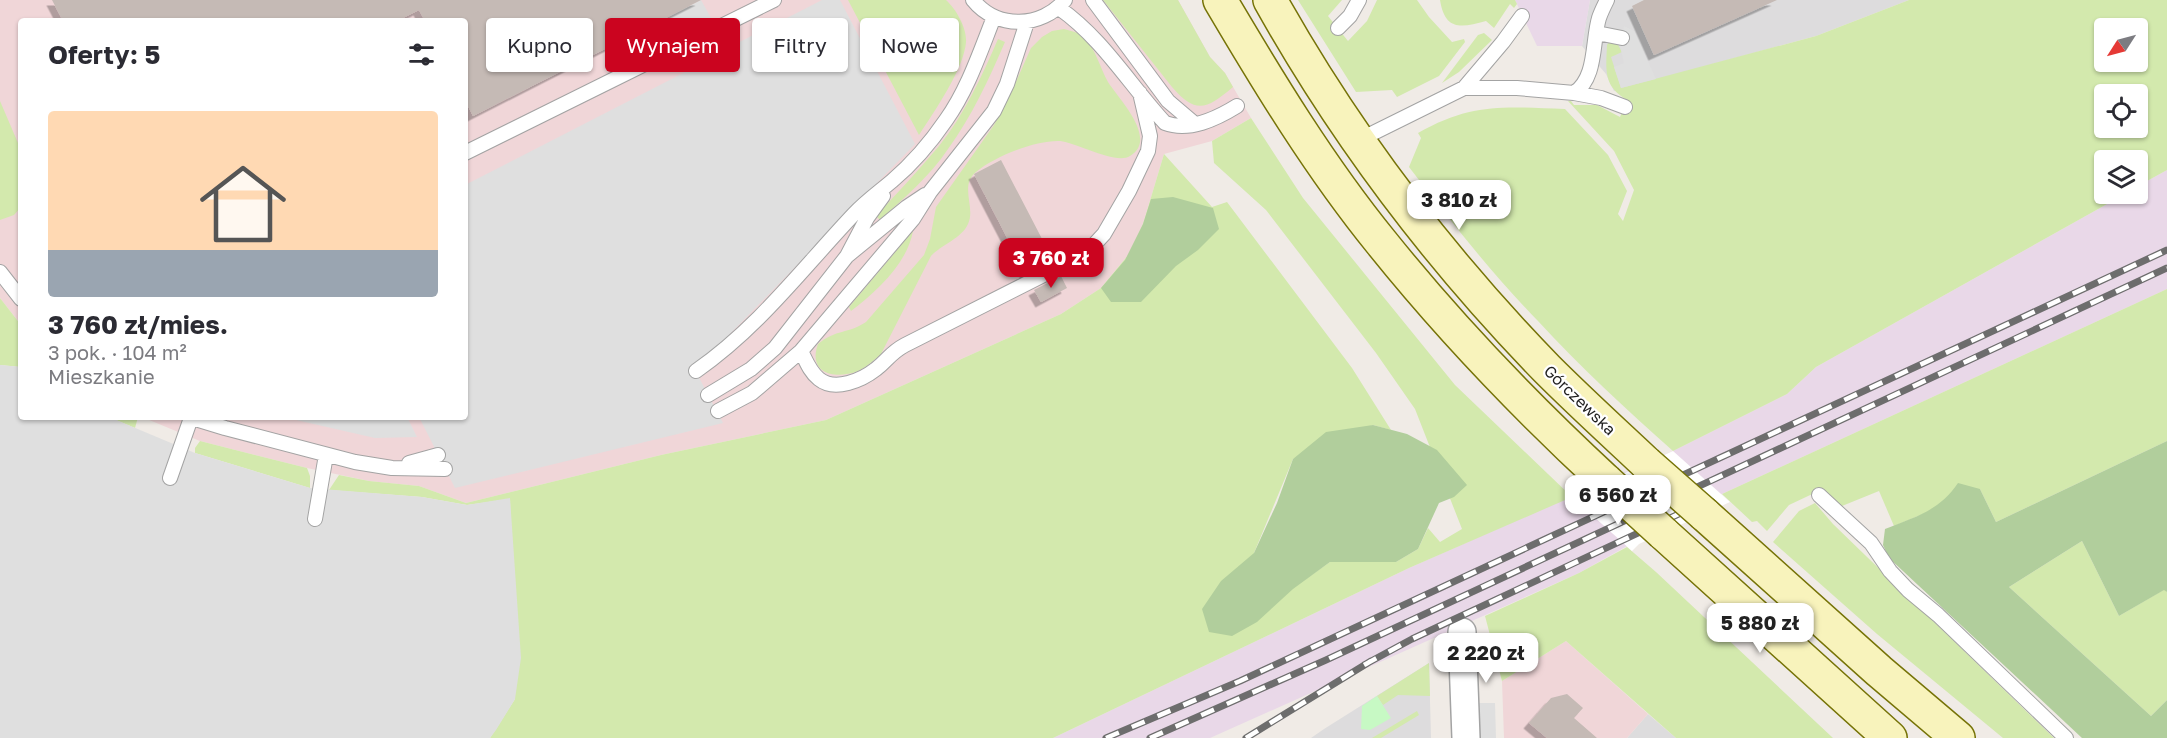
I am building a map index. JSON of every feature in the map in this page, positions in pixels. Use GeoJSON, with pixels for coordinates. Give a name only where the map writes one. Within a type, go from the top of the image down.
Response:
{"type":"FeatureCollection","features":[{"type":"Feature","properties":{"kind":"main road"},"geometry":{"type":"LineString","coordinates":[[1220,0],[1273,90],[1328,171],[1380,241],[1441,313],[1514,392],[1606,481],[1890,738]]}},
{"type":"Feature","properties":{"kind":"main road","name":"Górczewska"},"geometry":{"type":"LineString","coordinates":[[1270,0],[1357,141],[1413,214],[1487,303],[1547,369],[1646,463],[1879,671],[1958,738]]}},
{"type":"Feature","properties":{"kind":"street"},"geometry":{"type":"LineString","coordinates":[[1462,632],[1466,738]]}},
{"type":"Feature","properties":{"kind":"lane"},"geometry":{"type":"LineString","coordinates":[[468,152],[772,0]]}},
{"type":"Feature","properties":{"kind":"lane"},"geometry":{"type":"LineString","coordinates":[[973,0],[994,16],[1010,22],[1027,22],[1044,17],[1062,4],[1095,38],[1165,123],[1177,127],[1195,124],[1218,118],[1236,106]]}},
{"type":"Feature","properties":{"kind":"lane"},"geometry":{"type":"LineString","coordinates":[[1093,0],[1168,101],[1195,124]]}},
{"type":"Feature","properties":{"kind":"lane"},"geometry":{"type":"LineString","coordinates":[[1338,28],[1350,16],[1359,0]]}},
{"type":"Feature","properties":{"kind":"lane"},"geometry":{"type":"LineString","coordinates":[[1574,93],[1586,82],[1599,20],[1607,0]]}},
{"type":"Feature","properties":{"kind":"lane"},"geometry":{"type":"LineString","coordinates":[[696,371],[720,354],[758,320],[856,212],[928,145],[947,119],[978,58],[994,16]]}},
{"type":"Feature","properties":{"kind":"lane"},"geometry":{"type":"LineString","coordinates":[[1357,141],[1464,88],[1522,16]]}},
{"type":"Feature","properties":{"kind":"lane"},"geometry":{"type":"LineString","coordinates":[[718,411],[752,393],[801,351],[913,219],[930,192],[994,111],[1007,84],[1027,22]]}},
{"type":"Feature","properties":{"kind":"lane"},"geometry":{"type":"LineString","coordinates":[[1597,33],[1622,38]]}},
{"type":"Feature","properties":{"kind":"lane"},"geometry":{"type":"LineString","coordinates":[[1464,88],[1517,88],[1574,93],[1601,98],[1625,107]]}},
{"type":"Feature","properties":{"kind":"lane"},"geometry":{"type":"LineString","coordinates":[[801,351],[810,369],[820,380],[830,384],[846,384],[865,377],[878,368],[893,352],[905,345],[1075,259],[1092,247],[1110,225],[1148,151],[1150,135],[1140,93]]}},
{"type":"Feature","properties":{"kind":"lane"},"geometry":{"type":"LineString","coordinates":[[708,395],[751,369],[775,348],[847,256],[867,218],[894,179]]}},
{"type":"Feature","properties":{"kind":"lane"},"geometry":{"type":"LineString","coordinates":[[847,256],[907,207],[930,192]]}},
{"type":"Feature","properties":{"kind":"lane"},"geometry":{"type":"LineString","coordinates":[[0,272],[18,295]]}},
{"type":"Feature","properties":{"kind":"lane"},"geometry":{"type":"LineString","coordinates":[[170,478],[189,420]]}},
{"type":"Feature","properties":{"kind":"lane"},"geometry":{"type":"LineString","coordinates":[[201,420],[326,455],[392,468],[445,469]]}},
{"type":"Feature","properties":{"kind":"lane"},"geometry":{"type":"LineString","coordinates":[[315,519],[326,455]]}},
{"type":"Feature","properties":{"kind":"lane"},"geometry":{"type":"LineString","coordinates":[[392,468],[438,455]]}},
{"type":"Feature","properties":{"kind":"lane"},"geometry":{"type":"LineString","coordinates":[[1819,495],[1871,543],[1890,571],[1908,590],[1938,615],[2066,738]]}},
{"type":"Feature","properties":{"kind":"shaded area"},"geometry":{"type":"Polygon","coordinates":[[[0,0],[1178,0],[1210,57],[1225,73],[1251,118],[1212,141],[1164,154],[1143,224],[1129,254],[1101,288],[1061,314],[826,420],[661,455],[466,503],[419,486],[369,481],[200,441],[149,420],[468,420],[468,18],[18,18],[18,321],[0,298],[0,0]]]}},
{"type":"Feature","properties":{"kind":"shaded area"},"geometry":{"type":"Polygon","coordinates":[[[701,0],[711,18],[670,18],[669,16],[701,0]]]}},
{"type":"Feature","properties":{"kind":"shaded area"},"geometry":{"type":"Polygon","coordinates":[[[822,0],[840,0],[860,38],[860,72],[878,72],[915,144],[695,370],[723,423],[455,488],[421,420],[468,420],[468,183],[685,72],[740,72],[740,42],[752,36],[752,72],[848,72],[848,18],[787,18],[822,0]]]}},
{"type":"Feature","properties":{"kind":"shaded area"},"geometry":{"type":"Polygon","coordinates":[[[1515,0],[1590,0],[1582,46],[1537,46],[1515,0]]]}},
{"type":"Feature","properties":{"kind":"shaded area"},"geometry":{"type":"Polygon","coordinates":[[[1590,0],[1909,0],[1816,36],[1614,91],[1606,74],[1582,46],[1590,0]]]}},
{"type":"Feature","properties":{"kind":"shaded area"},"geometry":{"type":"Polygon","coordinates":[[[1624,26],[1634,31],[1656,79],[1621,88],[1614,67],[1624,63],[1620,46],[1624,26]]]}},
{"type":"Feature","properties":{"kind":"shaded area"},"geometry":{"type":"Polygon","coordinates":[[[2167,170],[2167,289],[1711,499],[1579,573],[1210,738],[1053,738],[1409,568],[1673,451],[1787,394],[1816,367],[2107,204],[2148,204],[2148,180],[2167,170]]]}},
{"type":"Feature","properties":{"kind":"shaded area"},"geometry":{"type":"Polygon","coordinates":[[[0,365],[18,367],[18,420],[116,420],[195,453],[310,488],[422,497],[467,505],[510,498],[521,658],[515,699],[490,738],[0,738],[0,365]]]}},
{"type":"Feature","properties":{"kind":"shaded area"},"geometry":{"type":"Polygon","coordinates":[[[296,420],[408,420],[417,437],[375,438],[296,420]]]}},
{"type":"Feature","properties":{"kind":"shaded area"},"geometry":{"type":"Polygon","coordinates":[[[1566,641],[1648,714],[1627,738],[1504,738],[1502,681],[1566,641]]]}},
{"type":"Feature","properties":{"kind":"shaded area"},"geometry":{"type":"Polygon","coordinates":[[[1429,663],[1431,738],[1311,738],[1324,729],[1429,663]]]}},
{"type":"Feature","properties":{"kind":"shaded area"},"geometry":{"type":"Polygon","coordinates":[[[1477,703],[1495,703],[1496,738],[1478,738],[1477,703]]]}},
{"type":"Feature","properties":{"kind":"shaded area"},"geometry":{"type":"Polygon","coordinates":[[[1648,714],[1676,738],[1627,738],[1648,714]]]}},
{"type":"Feature","properties":{"kind":"green space"},"geometry":{"type":"Polygon","coordinates":[[[848,0],[946,0],[960,19],[965,31],[966,42],[960,65],[959,67],[959,18],[860,18],[860,23],[848,0]]]}},
{"type":"Feature","properties":{"kind":"green space"},"geometry":{"type":"Polygon","coordinates":[[[1103,0],[1178,0],[1210,57],[1225,73],[1233,87],[1209,104],[1202,106],[1188,102],[1172,87],[1103,0]]]}},
{"type":"Feature","properties":{"kind":"green space"},"geometry":{"type":"Polygon","coordinates":[[[1298,0],[1342,0],[1328,16],[1348,41],[1367,21],[1377,0],[1417,0],[1452,42],[1464,39],[1465,42],[1439,76],[1397,97],[1392,90],[1356,92],[1298,0]]]}},
{"type":"Feature","properties":{"kind":"green space"},"geometry":{"type":"Polygon","coordinates":[[[1440,0],[1515,0],[1517,4],[1514,8],[1510,4],[1494,28],[1486,21],[1462,26],[1450,22],[1442,10],[1440,0]]]}},
{"type":"Feature","properties":{"kind":"green space"},"geometry":{"type":"Polygon","coordinates":[[[1909,0],[2167,0],[2167,170],[2148,180],[2148,150],[2094,150],[2094,204],[2107,204],[1816,367],[1787,394],[1673,451],[1604,388],[1554,338],[1504,284],[1409,167],[1421,138],[1418,133],[1455,116],[1490,109],[1565,109],[1608,155],[1627,191],[1618,214],[1623,221],[1634,190],[1614,151],[1568,101],[1574,105],[1597,105],[1620,117],[1627,100],[1614,89],[1608,77],[1607,45],[1609,42],[1617,43],[1622,52],[1611,57],[1621,88],[1816,36],[1909,0]]]}},
{"type":"Feature","properties":{"kind":"green space"},"geometry":{"type":"Polygon","coordinates":[[[1064,29],[1080,34],[1092,48],[1108,82],[1134,119],[1140,140],[1138,149],[1130,156],[1116,158],[1068,143],[1050,141],[1016,150],[984,166],[971,178],[969,184],[970,217],[968,224],[961,233],[931,256],[881,354],[858,371],[850,374],[833,374],[820,368],[816,354],[818,344],[824,339],[866,322],[924,255],[930,239],[936,207],[994,125],[1031,48],[1052,31],[1064,29]]]}},
{"type":"Feature","properties":{"kind":"green space"},"geometry":{"type":"Polygon","coordinates":[[[1484,33],[1492,40],[1459,72],[1442,83],[1478,35],[1484,33]]]}},
{"type":"Feature","properties":{"kind":"green space"},"geometry":{"type":"Polygon","coordinates":[[[998,39],[1005,42],[965,124],[925,178],[880,220],[876,216],[931,155],[957,121],[998,39]]]}},
{"type":"Feature","properties":{"kind":"green space"},"geometry":{"type":"Polygon","coordinates":[[[886,72],[956,72],[947,90],[919,135],[886,72]]]}},
{"type":"Feature","properties":{"kind":"green space"},"geometry":{"type":"Polygon","coordinates":[[[0,101],[18,143],[18,210],[14,215],[0,220],[0,101]]]}},
{"type":"Feature","properties":{"kind":"green space"},"geometry":{"type":"Polygon","coordinates":[[[1251,118],[1303,198],[1455,385],[1572,497],[1409,568],[1053,738],[490,738],[515,699],[510,499],[467,505],[422,497],[329,490],[339,475],[369,481],[419,486],[466,503],[661,455],[826,420],[1061,314],[1101,288],[1129,254],[1143,224],[1164,154],[1212,207],[1227,202],[1352,368],[1391,430],[1373,425],[1293,459],[1254,553],[1293,588],[1330,562],[1396,562],[1418,549],[1428,528],[1440,542],[1462,529],[1415,409],[1376,353],[1266,210],[1214,163],[1212,141],[1251,118]]]}},
{"type":"Feature","properties":{"kind":"green space"},"geometry":{"type":"Polygon","coordinates":[[[1173,197],[1213,208],[1219,229],[1198,250],[1176,266],[1141,302],[1111,302],[1101,288],[1125,260],[1143,224],[1151,199],[1173,197]]]}},
{"type":"Feature","properties":{"kind":"green space"},"geometry":{"type":"Polygon","coordinates":[[[913,231],[910,243],[898,266],[871,295],[851,311],[849,307],[913,231]]]}},
{"type":"Feature","properties":{"kind":"green space"},"geometry":{"type":"Polygon","coordinates":[[[2167,289],[2167,441],[1996,522],[1980,489],[1951,494],[1940,505],[1928,512],[1894,526],[1879,491],[1842,506],[1835,503],[1823,489],[1789,505],[1767,531],[1757,521],[1752,522],[1722,494],[2167,289]]]}},
{"type":"Feature","properties":{"kind":"green space"},"geometry":{"type":"Polygon","coordinates":[[[0,298],[18,321],[18,367],[0,365],[0,298]]]}},
{"type":"Feature","properties":{"kind":"green space"},"geometry":{"type":"Polygon","coordinates":[[[116,420],[137,420],[135,428],[116,420]]]}},
{"type":"Feature","properties":{"kind":"green space"},"geometry":{"type":"Polygon","coordinates":[[[1373,425],[1407,434],[1437,450],[1467,485],[1454,497],[1439,503],[1418,549],[1396,562],[1330,562],[1293,589],[1257,622],[1232,636],[1209,632],[1202,609],[1221,581],[1254,553],[1277,503],[1293,459],[1326,432],[1373,425]]]}},
{"type":"Feature","properties":{"kind":"green space"},"geometry":{"type":"Polygon","coordinates":[[[200,441],[307,468],[310,488],[195,453],[195,448],[200,441]]]}},
{"type":"Feature","properties":{"kind":"green space"},"geometry":{"type":"Polygon","coordinates":[[[2167,441],[2167,592],[2164,590],[2119,616],[2082,541],[2009,587],[2151,716],[2167,700],[2167,738],[2082,738],[1889,558],[1883,545],[1885,529],[1934,507],[1951,493],[1958,483],[1980,489],[1996,522],[2167,441]]]}},
{"type":"Feature","properties":{"kind":"green space"},"geometry":{"type":"Polygon","coordinates":[[[1815,503],[1833,524],[2054,738],[2003,738],[1877,634],[1773,542],[1799,511],[1815,503]]]}},
{"type":"Feature","properties":{"kind":"green space"},"geometry":{"type":"Polygon","coordinates":[[[2082,541],[2119,616],[2165,589],[2167,592],[2167,700],[2151,716],[2009,587],[2082,541]]]}},
{"type":"Feature","properties":{"kind":"green space"},"geometry":{"type":"Polygon","coordinates":[[[1627,547],[1833,738],[1676,738],[1566,641],[1502,681],[1485,616],[1579,573],[1627,547]]]}},
{"type":"Feature","properties":{"kind":"green space"},"geometry":{"type":"Polygon","coordinates":[[[1429,663],[1430,696],[1398,695],[1383,705],[1377,696],[1429,663]]]}},
{"type":"Feature","properties":{"kind":"green space"},"geometry":{"type":"Polygon","coordinates":[[[1377,696],[1391,718],[1370,730],[1361,729],[1362,706],[1377,696]]]}},
{"type":"Feature","properties":{"kind":"green space"},"geometry":{"type":"Polygon","coordinates":[[[1417,711],[1419,715],[1381,738],[1372,738],[1417,711]]]}},
{"type":"Feature","properties":{"kind":"pier"},"geometry":{"type":"Polygon","coordinates":[[[1673,451],[1730,502],[1639,544],[1632,551],[1572,497],[1673,451]]]}},
{"type":"Feature","properties":{"kind":"building"},"geometry":{"type":"Polygon","coordinates":[[[52,0],[701,0],[666,18],[605,18],[605,49],[593,55],[593,18],[486,18],[486,72],[559,72],[473,116],[468,106],[468,18],[423,18],[419,10],[403,18],[61,18],[52,0]]]}},
{"type":"Feature","properties":{"kind":"building"},"geometry":{"type":"Polygon","coordinates":[[[1644,0],[1777,0],[1654,55],[1632,6],[1644,0]]]}},
{"type":"Feature","properties":{"kind":"building"},"geometry":{"type":"Polygon","coordinates":[[[1001,160],[1053,260],[1026,274],[974,174],[1001,160]]]}},
{"type":"Feature","properties":{"kind":"building"},"geometry":{"type":"Polygon","coordinates":[[[1061,276],[1067,288],[1041,302],[1034,290],[1061,276]]]}},
{"type":"Feature","properties":{"kind":"building"},"geometry":{"type":"Polygon","coordinates":[[[1567,694],[1583,708],[1574,718],[1597,738],[1547,738],[1529,723],[1551,698],[1567,694]]]}},
{"type":"Feature","properties":{"kind":"railway"},"geometry":{"type":"LineString","coordinates":[[1106,738],[1240,681],[2167,250]]}},
{"type":"Feature","properties":{"kind":"railway"},"geometry":{"type":"LineString","coordinates":[[1150,738],[1326,660],[2167,268]]}},
{"type":"Feature","properties":{"kind":"railway"},"geometry":{"type":"LineString","coordinates":[[1364,665],[1412,639],[1700,504]]}},
{"type":"Feature","properties":{"kind":"railway"},"geometry":{"type":"LineString","coordinates":[[1246,738],[1371,661]]}}]}
